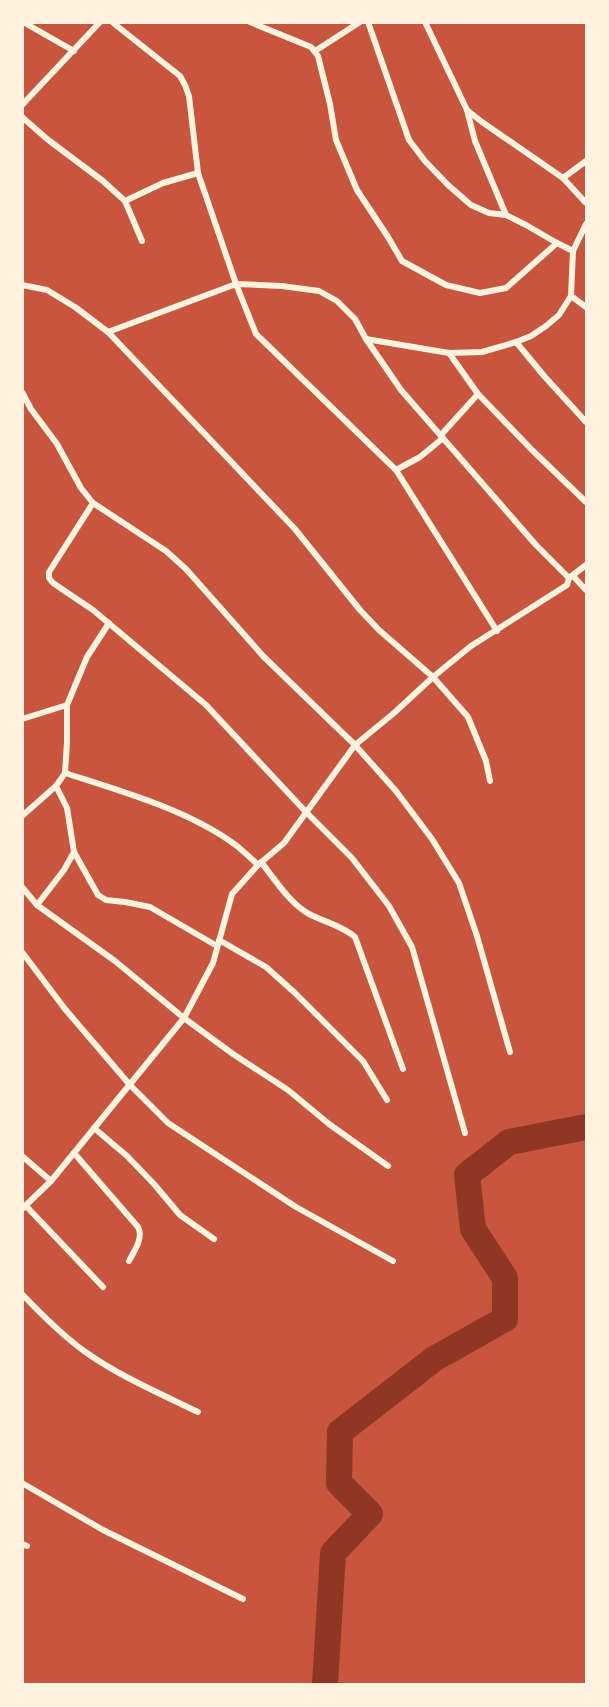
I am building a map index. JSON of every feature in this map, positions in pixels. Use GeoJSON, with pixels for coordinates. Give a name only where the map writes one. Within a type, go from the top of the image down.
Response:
{"type":"FeatureCollection","features":[{"type":"Feature","properties":{"kind":"street"},"geometry":{"type":"LineString","coordinates":[[22,22],[74,51]]}},
{"type":"Feature","properties":{"kind":"street"},"geometry":{"type":"LineString","coordinates":[[22,105],[100,22]]}},
{"type":"Feature","properties":{"kind":"street"},"geometry":{"type":"LineString","coordinates":[[112,22],[180,76],[185,85],[189,96],[198,173],[236,284],[256,334],[396,470],[497,631]]}},
{"type":"Feature","properties":{"kind":"street"},"geometry":{"type":"LineString","coordinates":[[250,22],[311,47],[315,51],[330,104],[336,140],[344,160],[357,190],[402,261],[447,285],[480,293],[506,288],[557,243]]}},
{"type":"Feature","properties":{"kind":"street"},"geometry":{"type":"LineString","coordinates":[[315,51],[360,22]]}},
{"type":"Feature","properties":{"kind":"street"},"geometry":{"type":"LineString","coordinates":[[368,22],[409,140],[425,161],[448,186],[471,205],[489,213],[506,215],[573,251]]}},
{"type":"Feature","properties":{"kind":"street"},"geometry":{"type":"LineString","coordinates":[[425,22],[467,110],[475,141],[506,215]]}},
{"type":"Feature","properties":{"kind":"street"},"geometry":{"type":"LineString","coordinates":[[467,110],[482,123],[563,178],[586,203]]}},
{"type":"Feature","properties":{"kind":"street"},"geometry":{"type":"LineString","coordinates":[[22,117],[125,201],[142,241]]}},
{"type":"Feature","properties":{"kind":"street"},"geometry":{"type":"LineString","coordinates":[[563,178],[586,161]]}},
{"type":"Feature","properties":{"kind":"street"},"geometry":{"type":"LineString","coordinates":[[125,201],[163,183],[198,173]]}},
{"type":"Feature","properties":{"kind":"street"},"geometry":{"type":"LineString","coordinates":[[366,339],[449,353],[482,352],[531,336],[559,315],[571,296],[573,251],[586,224]]}},
{"type":"Feature","properties":{"kind":"street"},"geometry":{"type":"LineString","coordinates":[[108,332],[236,284],[282,286],[319,291],[338,301],[355,319],[401,390],[536,545],[586,590]]}},
{"type":"Feature","properties":{"kind":"street"},"geometry":{"type":"LineString","coordinates":[[22,285],[46,290],[75,307],[108,332],[287,520],[360,610],[379,630],[433,677],[468,717],[486,761],[490,781]]}},
{"type":"Feature","properties":{"kind":"street"},"geometry":{"type":"LineString","coordinates":[[571,296],[586,307]]}},
{"type":"Feature","properties":{"kind":"street"},"geometry":{"type":"LineString","coordinates":[[516,342],[586,422]]}},
{"type":"Feature","properties":{"kind":"street"},"geometry":{"type":"LineString","coordinates":[[449,353],[478,394],[586,502]]}},
{"type":"Feature","properties":{"kind":"street"},"geometry":{"type":"LineString","coordinates":[[22,392],[31,409],[57,444],[81,488],[93,503],[166,551],[186,569],[263,656],[355,745],[396,791],[432,839],[459,883],[477,936],[510,1052]]}},
{"type":"Feature","properties":{"kind":"street"},"geometry":{"type":"LineString","coordinates":[[396,470],[420,457],[442,436],[478,394]]}},
{"type":"Feature","properties":{"kind":"street"},"geometry":{"type":"LineString","coordinates":[[93,503],[49,572],[49,578],[93,610],[206,705],[352,858],[389,906],[412,947],[465,1133]]}},
{"type":"Feature","properties":{"kind":"street"},"geometry":{"type":"LineString","coordinates":[[103,1287],[24,1208],[51,1181],[184,1018],[213,963],[232,894],[260,863],[284,843],[355,745],[471,646],[567,585],[571,577],[586,565]]}},
{"type":"Feature","properties":{"kind":"street"},"geometry":{"type":"LineString","coordinates":[[22,816],[56,786],[65,773],[67,705],[87,657],[109,623]]}},
{"type":"Feature","properties":{"kind":"street"},"geometry":{"type":"LineString","coordinates":[[22,719],[67,705]]}},
{"type":"Feature","properties":{"kind":"street"},"geometry":{"type":"LineString","coordinates":[[65,773],[130,794],[209,828],[260,863],[299,907],[347,930],[355,937],[403,1069]]}},
{"type":"Feature","properties":{"kind":"street"},"geometry":{"type":"LineString","coordinates":[[56,786],[67,808],[74,852],[98,895],[106,900],[150,907],[266,967],[363,1060],[387,1100]]}},
{"type":"Feature","properties":{"kind":"street"},"geometry":{"type":"LineString","coordinates":[[37,905],[64,870],[74,852]]}},
{"type":"Feature","properties":{"kind":"street"},"geometry":{"type":"LineString","coordinates":[[22,887],[37,905],[115,961],[184,1018],[288,1090],[329,1124],[388,1166]]}},
{"type":"Feature","properties":{"kind":"street"},"geometry":{"type":"LineString","coordinates":[[22,952],[65,1009],[129,1085],[168,1123],[296,1207],[393,1261]]}},
{"type":"Feature","properties":{"kind":"street"},"geometry":{"type":"LineString","coordinates":[[94,1128],[127,1156],[180,1215],[214,1239]]}},
{"type":"Feature","properties":{"kind":"street"},"geometry":{"type":"LineString","coordinates":[[74,1153],[141,1232],[129,1261]]}},
{"type":"Feature","properties":{"kind":"street"},"geometry":{"type":"LineString","coordinates":[[22,1156],[51,1181]]}},
{"type":"Feature","properties":{"kind":"street"},"geometry":{"type":"LineString","coordinates":[[22,1294],[83,1350],[126,1377],[198,1412]]}},
{"type":"Feature","properties":{"kind":"street"},"geometry":{"type":"LineString","coordinates":[[22,1483],[103,1530],[243,1599]]}},
{"type":"Feature","properties":{"kind":"waterway"},"geometry":{"type":"LineString","coordinates":[[325,1684],[333,1553],[370,1514],[339,1483],[340,1432],[434,1359],[505,1319],[505,1278],[473,1229],[467,1175],[509,1142],[586,1127]]}}]}
